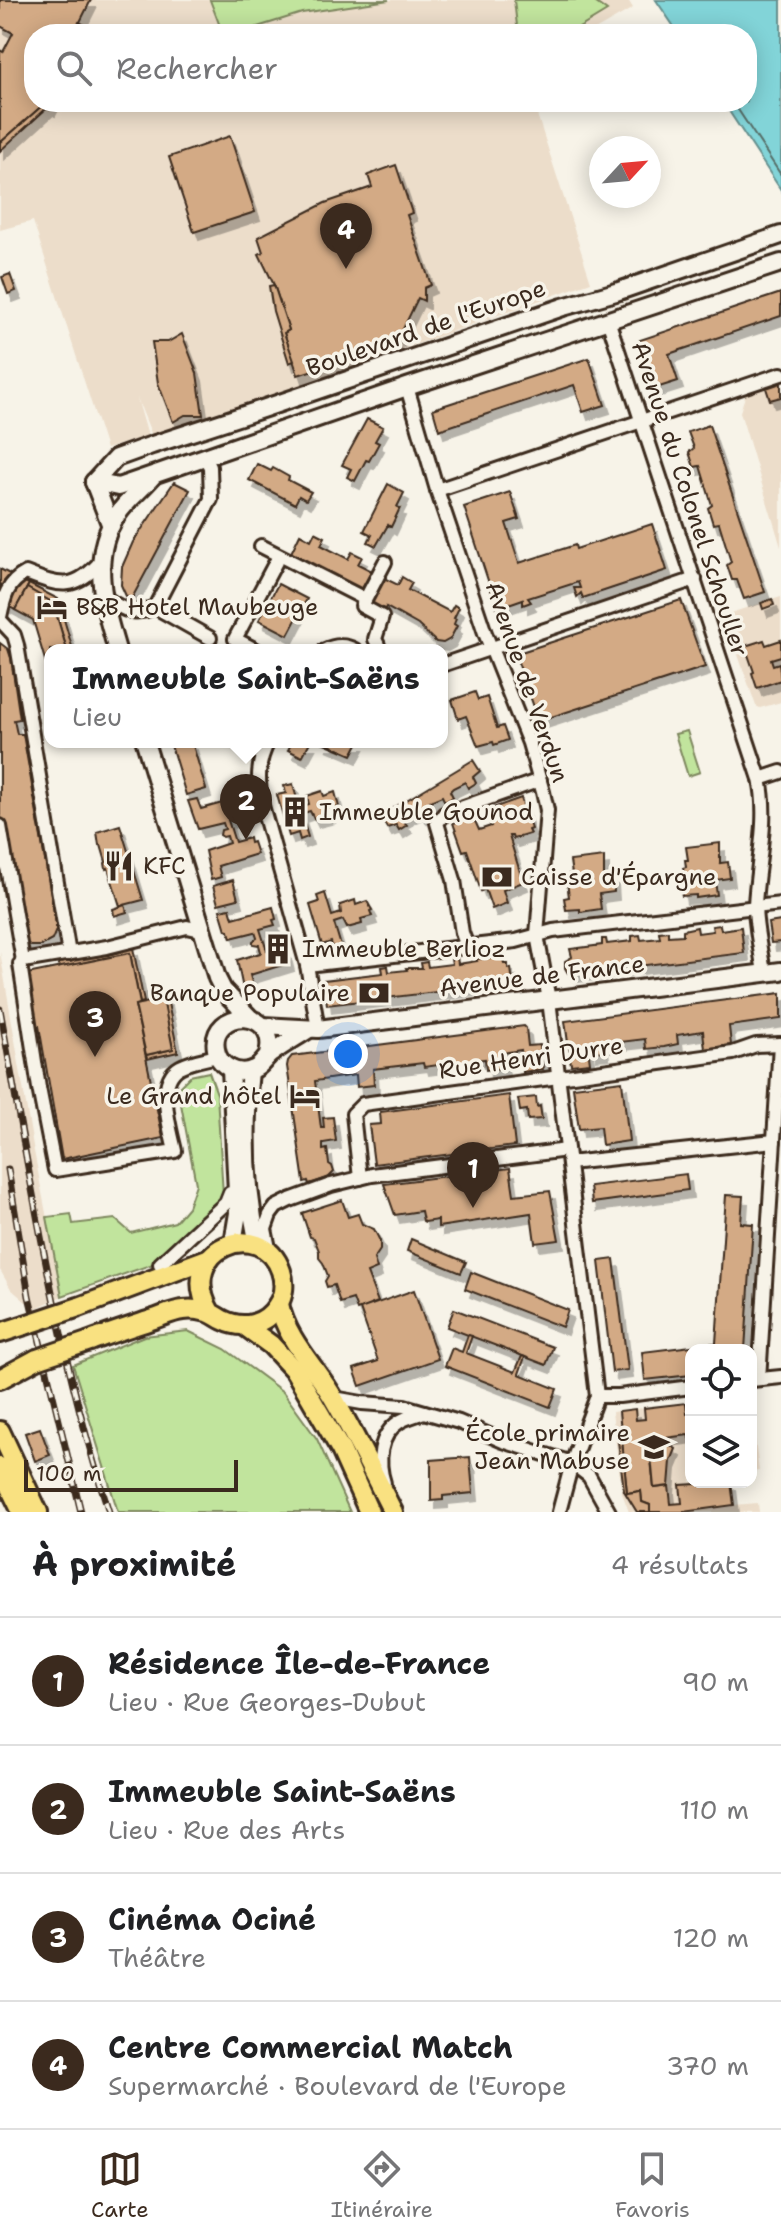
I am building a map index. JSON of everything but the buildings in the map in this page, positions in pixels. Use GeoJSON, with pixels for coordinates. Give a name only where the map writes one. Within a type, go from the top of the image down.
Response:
{"type":"FeatureCollection","features":[{"type":"Feature","properties":{"kind":"main road","name":"Boulevard de l'Europe"},"geometry":{"type":"LineString","coordinates":[[94,482],[116,458],[152,445],[781,235]]}},
{"type":"Feature","properties":{"kind":"main road"},"geometry":{"type":"LineString","coordinates":[[94,482],[118,487],[150,479],[407,387],[781,263]]}},
{"type":"Feature","properties":{"kind":"main road"},"geometry":{"type":"LineString","coordinates":[[115,644],[102,596],[102,560],[111,526],[125,505],[150,479]]}},
{"type":"Feature","properties":{"kind":"main road"},"geometry":{"type":"LineString","coordinates":[[94,482],[111,526]]}},
{"type":"Feature","properties":{"kind":"main road"},"geometry":{"type":"LineString","coordinates":[[147,748],[201,930],[223,990],[227,1022]]}},
{"type":"Feature","properties":{"kind":"main road","name":"Avenue de France"},"geometry":{"type":"LineString","coordinates":[[314,1029],[781,971]]}},
{"type":"Feature","properties":{"kind":"main road"},"geometry":{"type":"LineString","coordinates":[[223,990],[257,1022],[269,1040],[268,1055]]}},
{"type":"Feature","properties":{"kind":"main road"},"geometry":{"type":"LineString","coordinates":[[234,1018],[314,1029],[268,1055],[250,1071],[231,1069],[217,1056],[217,1035],[234,1018]]}},
{"type":"Feature","properties":{"kind":"main road"},"geometry":{"type":"LineString","coordinates":[[231,1069],[238,1213],[233,1243]]}},
{"type":"Feature","properties":{"kind":"main road"},"geometry":{"type":"LineString","coordinates":[[250,1071],[249,1156],[253,1220],[264,1249],[278,1263],[283,1275],[279,1304],[281,1316],[292,1338],[334,1398],[394,1512]]}},
{"type":"Feature","properties":{"kind":"main road"},"geometry":{"type":"LineString","coordinates":[[210,1312],[201,1292],[201,1278],[210,1258],[222,1247],[233,1243],[243,1242],[264,1249]]}},
{"type":"Feature","properties":{"kind":"main road"},"geometry":{"type":"LineString","coordinates":[[0,1333],[210,1258]]}},
{"type":"Feature","properties":{"kind":"main road"},"geometry":{"type":"LineString","coordinates":[[245,1326],[265,1319],[279,1304]]}},
{"type":"Feature","properties":{"kind":"main road"},"geometry":{"type":"LineString","coordinates":[[0,1379],[37,1359],[179,1310],[210,1312],[222,1320],[245,1326],[271,1345],[295,1371],[341,1450],[369,1512]]}},
{"type":"Feature","properties":{"kind":"main road"},"geometry":{"type":"LineString","coordinates":[[0,1431],[38,1512]]}},
{"type":"Feature","properties":{"kind":"main road"},"geometry":{"type":"LineString","coordinates":[[0,1467],[22,1512]]}},
{"type":"Feature","properties":{"kind":"street","name":"Avenue du Colonel Schouller"},"geometry":{"type":"LineString","coordinates":[[608,320],[760,779],[763,814],[755,908],[764,973]]}},
{"type":"Feature","properties":{"kind":"street"},"geometry":{"type":"LineString","coordinates":[[437,490],[781,374]]}},
{"type":"Feature","properties":{"kind":"street","name":"Avenue de Verdun"},"geometry":{"type":"LineString","coordinates":[[407,387],[437,490],[485,633],[529,743],[547,810],[537,935],[549,1000],[597,1396]]}},
{"type":"Feature","properties":{"kind":"street"},"geometry":{"type":"LineString","coordinates":[[102,596],[128,611],[139,613],[155,607],[211,499],[210,467],[205,457]]}},
{"type":"Feature","properties":{"kind":"street"},"geometry":{"type":"LineString","coordinates":[[261,546],[365,599]]}},
{"type":"Feature","properties":{"kind":"street"},"geometry":{"type":"LineString","coordinates":[[245,644],[235,639],[279,556]]}},
{"type":"Feature","properties":{"kind":"street"},"geometry":{"type":"LineString","coordinates":[[69,954],[17,645],[14,635],[0,618],[5,594],[17,578],[26,573],[51,583],[72,583],[86,576],[102,560]]}},
{"type":"Feature","properties":{"kind":"street"},"geometry":{"type":"LineString","coordinates":[[378,644],[375,639],[382,617],[362,606],[385,562]]}},
{"type":"Feature","properties":{"kind":"street"},"geometry":{"type":"LineString","coordinates":[[448,663],[695,579]]}},
{"type":"Feature","properties":{"kind":"street"},"geometry":{"type":"LineString","coordinates":[[155,607],[210,638]]}},
{"type":"Feature","properties":{"kind":"street"},"geometry":{"type":"LineString","coordinates":[[266,748],[259,765],[261,802],[307,965],[314,1029]]}},
{"type":"Feature","properties":{"kind":"street"},"geometry":{"type":"LineString","coordinates":[[760,779],[781,772]]}},
{"type":"Feature","properties":{"kind":"street"},"geometry":{"type":"LineString","coordinates":[[467,946],[454,880],[437,823],[444,814],[540,780]]}},
{"type":"Feature","properties":{"kind":"street"},"geometry":{"type":"LineString","coordinates":[[0,826],[23,961],[20,964],[39,1088],[55,1170],[175,1151],[166,1099],[168,1079],[184,1065],[217,1056]]}},
{"type":"Feature","properties":{"kind":"street"},"geometry":{"type":"LineString","coordinates":[[307,965],[516,941],[553,931],[781,904]]}},
{"type":"Feature","properties":{"kind":"street"},"geometry":{"type":"LineString","coordinates":[[23,961],[69,954],[187,927],[201,930]]}},
{"type":"Feature","properties":{"kind":"street"},"geometry":{"type":"LineString","coordinates":[[757,1354],[780,1044]]}},
{"type":"Feature","properties":{"kind":"street","name":"Rue Henri Durre"},"geometry":{"type":"LineString","coordinates":[[360,1178],[353,1114],[363,1104],[733,1053],[756,1045],[780,1044]]}},
{"type":"Feature","properties":{"kind":"street"},"geometry":{"type":"LineString","coordinates":[[264,1249],[265,1229],[276,1207],[331,1185],[360,1178],[568,1156],[774,1141]]}},
{"type":"Feature","properties":{"kind":"street"},"geometry":{"type":"LineString","coordinates":[[160,1264],[226,1203],[230,1193]]}},
{"type":"Feature","properties":{"kind":"street"},"geometry":{"type":"LineString","coordinates":[[757,1379],[781,1377]]}},
{"type":"Feature","properties":{"kind":"street"},"geometry":{"type":"LineString","coordinates":[[559,1512],[572,1463],[597,1396],[685,1388]]}},
{"type":"Feature","properties":{"kind":"street"},"geometry":{"type":"LineString","coordinates":[[334,1398],[404,1406],[459,1422],[503,1441],[572,1463],[589,1476],[609,1512]]}},
{"type":"Feature","properties":{"kind":"street"},"geometry":{"type":"LineString","coordinates":[[394,1512],[382,1478],[380,1461],[384,1439],[399,1422],[424,1412]]}},
{"type":"Feature","properties":{"kind":"shaded area"},"geometry":{"type":"Polygon","coordinates":[[[0,0],[628,0],[633,8],[605,24],[24,24],[24,112],[536,112],[591,282],[153,438],[137,398],[148,436],[106,449],[33,221],[0,230],[0,0]]]}},
{"type":"Feature","properties":{"kind":"shaded area"},"geometry":{"type":"Polygon","coordinates":[[[781,382],[781,547],[740,412],[746,393],[781,382]]]}},
{"type":"Feature","properties":{"kind":"shaded area"},"geometry":{"type":"Polygon","coordinates":[[[781,597],[781,702],[760,708],[756,706],[724,615],[781,597]]]}},
{"type":"Feature","properties":{"kind":"shaded area"},"geometry":{"type":"Polygon","coordinates":[[[0,952],[62,1296],[34,1309],[11,1289],[0,1270],[0,952]]]}},
{"type":"Feature","properties":{"kind":"shaded area","name":"École primaire Jean Mabuse"},"geometry":{"type":"Polygon","coordinates":[[[685,1403],[685,1488],[732,1488],[734,1505],[758,1503],[759,1512],[629,1512],[622,1493],[612,1412],[685,1403]]]}},
{"type":"Feature","properties":{"kind":"green space"},"geometry":{"type":"Polygon","coordinates":[[[210,0],[389,0],[302,13],[267,24],[219,24],[210,0]]]}},
{"type":"Feature","properties":{"kind":"green space"},"geometry":{"type":"Polygon","coordinates":[[[514,0],[592,0],[607,11],[586,24],[517,24],[514,0]]]}},
{"type":"Feature","properties":{"kind":"green space"},"geometry":{"type":"Polygon","coordinates":[[[687,731],[700,772],[688,776],[675,734],[687,731]]]}},
{"type":"Feature","properties":{"kind":"green space"},"geometry":{"type":"Polygon","coordinates":[[[209,1072],[217,1094],[223,1195],[153,1264],[62,1296],[47,1217],[71,1214],[73,1224],[115,1219],[131,1233],[175,1222],[188,1207],[196,1184],[178,1088],[190,1076],[209,1072]]]}},
{"type":"Feature","properties":{"kind":"green space"},"geometry":{"type":"Polygon","coordinates":[[[188,1331],[225,1349],[283,1392],[317,1439],[350,1512],[118,1512],[73,1365],[144,1336],[188,1331]]]}},
{"type":"Feature","properties":{"kind":"water"},"geometry":{"type":"Polygon","coordinates":[[[656,0],[781,0],[781,190],[730,112],[757,112],[757,24],[672,24],[656,0]]]}},
{"type":"Feature","properties":{"kind":"railway"},"geometry":{"type":"LineString","coordinates":[[0,1009],[59,1325],[109,1512]]}},
{"type":"Feature","properties":{"kind":"railway"},"geometry":{"type":"LineString","coordinates":[[8,1169],[29,1296],[81,1512]]}},
{"type":"Feature","properties":{"kind":"place","name":"Centre Commercial Match"},"geometry":{"type":"Point","coordinates":[346,269]}},
{"type":"Feature","properties":{"kind":"place","name":"B&B Hotel Maubeuge"},"geometry":{"type":"Point","coordinates":[52,607]}},
{"type":"Feature","properties":{"kind":"place","name":"Immeuble Gounod"},"geometry":{"type":"Point","coordinates":[295,812]}},
{"type":"Feature","properties":{"kind":"place","name":"Immeuble Saint-Saëns"},"geometry":{"type":"Point","coordinates":[246,840]}},
{"type":"Feature","properties":{"kind":"place","name":"KFC"},"geometry":{"type":"Point","coordinates":[119,866]}},
{"type":"Feature","properties":{"kind":"place","name":"Caisse d'Épargne"},"geometry":{"type":"Point","coordinates":[497,877]}},
{"type":"Feature","properties":{"kind":"place","name":"Immeuble Berlioz"},"geometry":{"type":"Point","coordinates":[278,949]}},
{"type":"Feature","properties":{"kind":"place","name":"Banque Populaire"},"geometry":{"type":"Point","coordinates":[374,993]}},
{"type":"Feature","properties":{"kind":"place","name":"Cinéma Ociné"},"geometry":{"type":"Point","coordinates":[95,1057]}},
{"type":"Feature","properties":{"kind":"place","name":"Le Grand hôtel"},"geometry":{"type":"Point","coordinates":[305,1096]}},
{"type":"Feature","properties":{"kind":"place","name":"Résidence Île-de-France"},"geometry":{"type":"Point","coordinates":[473,1208]}},
{"type":"Feature","properties":{"kind":"place","name":"École primaire Jean Mabuse"},"geometry":{"type":"Point","coordinates":[654,1447]}}]}
